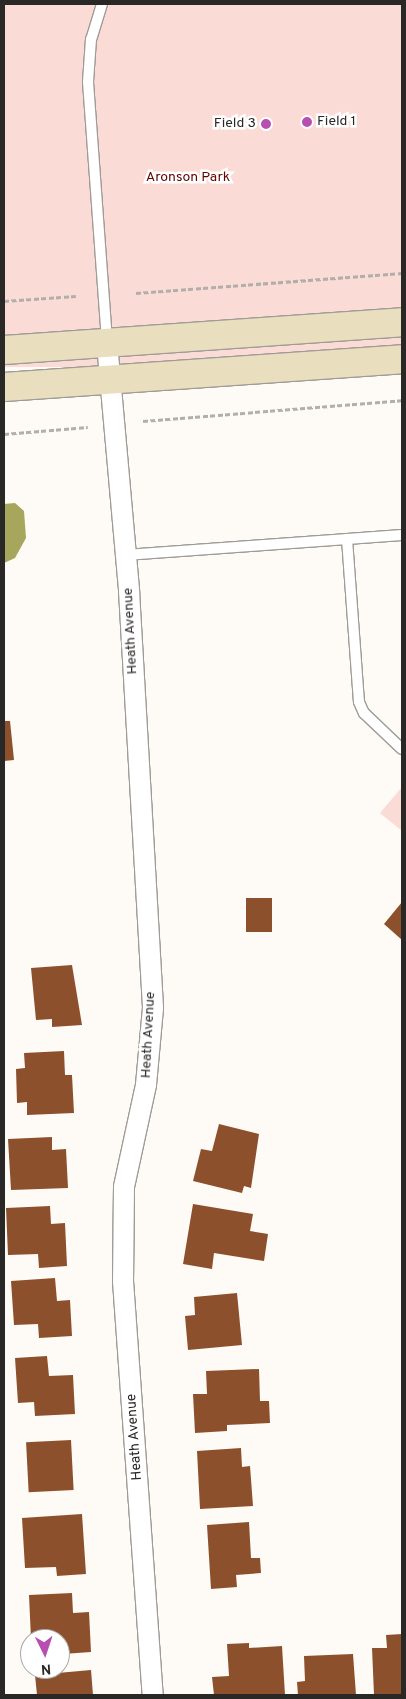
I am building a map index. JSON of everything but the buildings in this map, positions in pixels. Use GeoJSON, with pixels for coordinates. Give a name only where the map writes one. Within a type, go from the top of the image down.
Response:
{"type":"FeatureCollection","features":[{"type":"Feature","properties":{"kind":"main road"},"geometry":{"type":"LineString","coordinates":[[4,350],[402,322]]}},
{"type":"Feature","properties":{"kind":"main road"},"geometry":{"type":"LineString","coordinates":[[4,388],[402,359]]}},
{"type":"Feature","properties":{"kind":"street","name":"Heath Avenue"},"geometry":{"type":"LineString","coordinates":[[107,343],[126,555],[153,1008],[146,1085],[124,1187],[123,1281],[154,1695]]}},
{"type":"Feature","properties":{"kind":"lane"},"geometry":{"type":"LineString","coordinates":[[102,4],[91,39],[88,82],[107,343]]}},
{"type":"Feature","properties":{"kind":"lane"},"geometry":{"type":"LineString","coordinates":[[126,555],[402,535]]}},
{"type":"Feature","properties":{"kind":"lane"},"geometry":{"type":"LineString","coordinates":[[347,539],[359,702],[364,713],[402,749]]}},
{"type":"Feature","properties":{"kind":"path"},"geometry":{"type":"LineString","coordinates":[[136,292],[402,273]]}},
{"type":"Feature","properties":{"kind":"path"},"geometry":{"type":"LineString","coordinates":[[4,301],[76,296]]}},
{"type":"Feature","properties":{"kind":"path"},"geometry":{"type":"LineString","coordinates":[[143,421],[402,400]]}},
{"type":"Feature","properties":{"kind":"path"},"geometry":{"type":"LineString","coordinates":[[4,434],[88,427]]}},
{"type":"Feature","properties":{"kind":"green space","name":"Aronson Park"},"geometry":{"type":"Polygon","coordinates":[[[4,4],[402,4],[402,367],[4,367],[4,4]]]}},
{"type":"Feature","properties":{"kind":"green space"},"geometry":{"type":"Polygon","coordinates":[[[402,787],[402,831],[380,813],[402,787]]]}},
{"type":"Feature","properties":{"kind":"shaded area"},"geometry":{"type":"Polygon","coordinates":[[[15,503],[24,511],[26,538],[15,558],[4,563],[4,504],[15,503]]]}},
{"type":"Feature","properties":{"kind":"place","name":"Field 1"},"geometry":{"type":"Point","coordinates":[307,122]}},
{"type":"Feature","properties":{"kind":"place","name":"Field 3"},"geometry":{"type":"Point","coordinates":[266,124]}}]}
